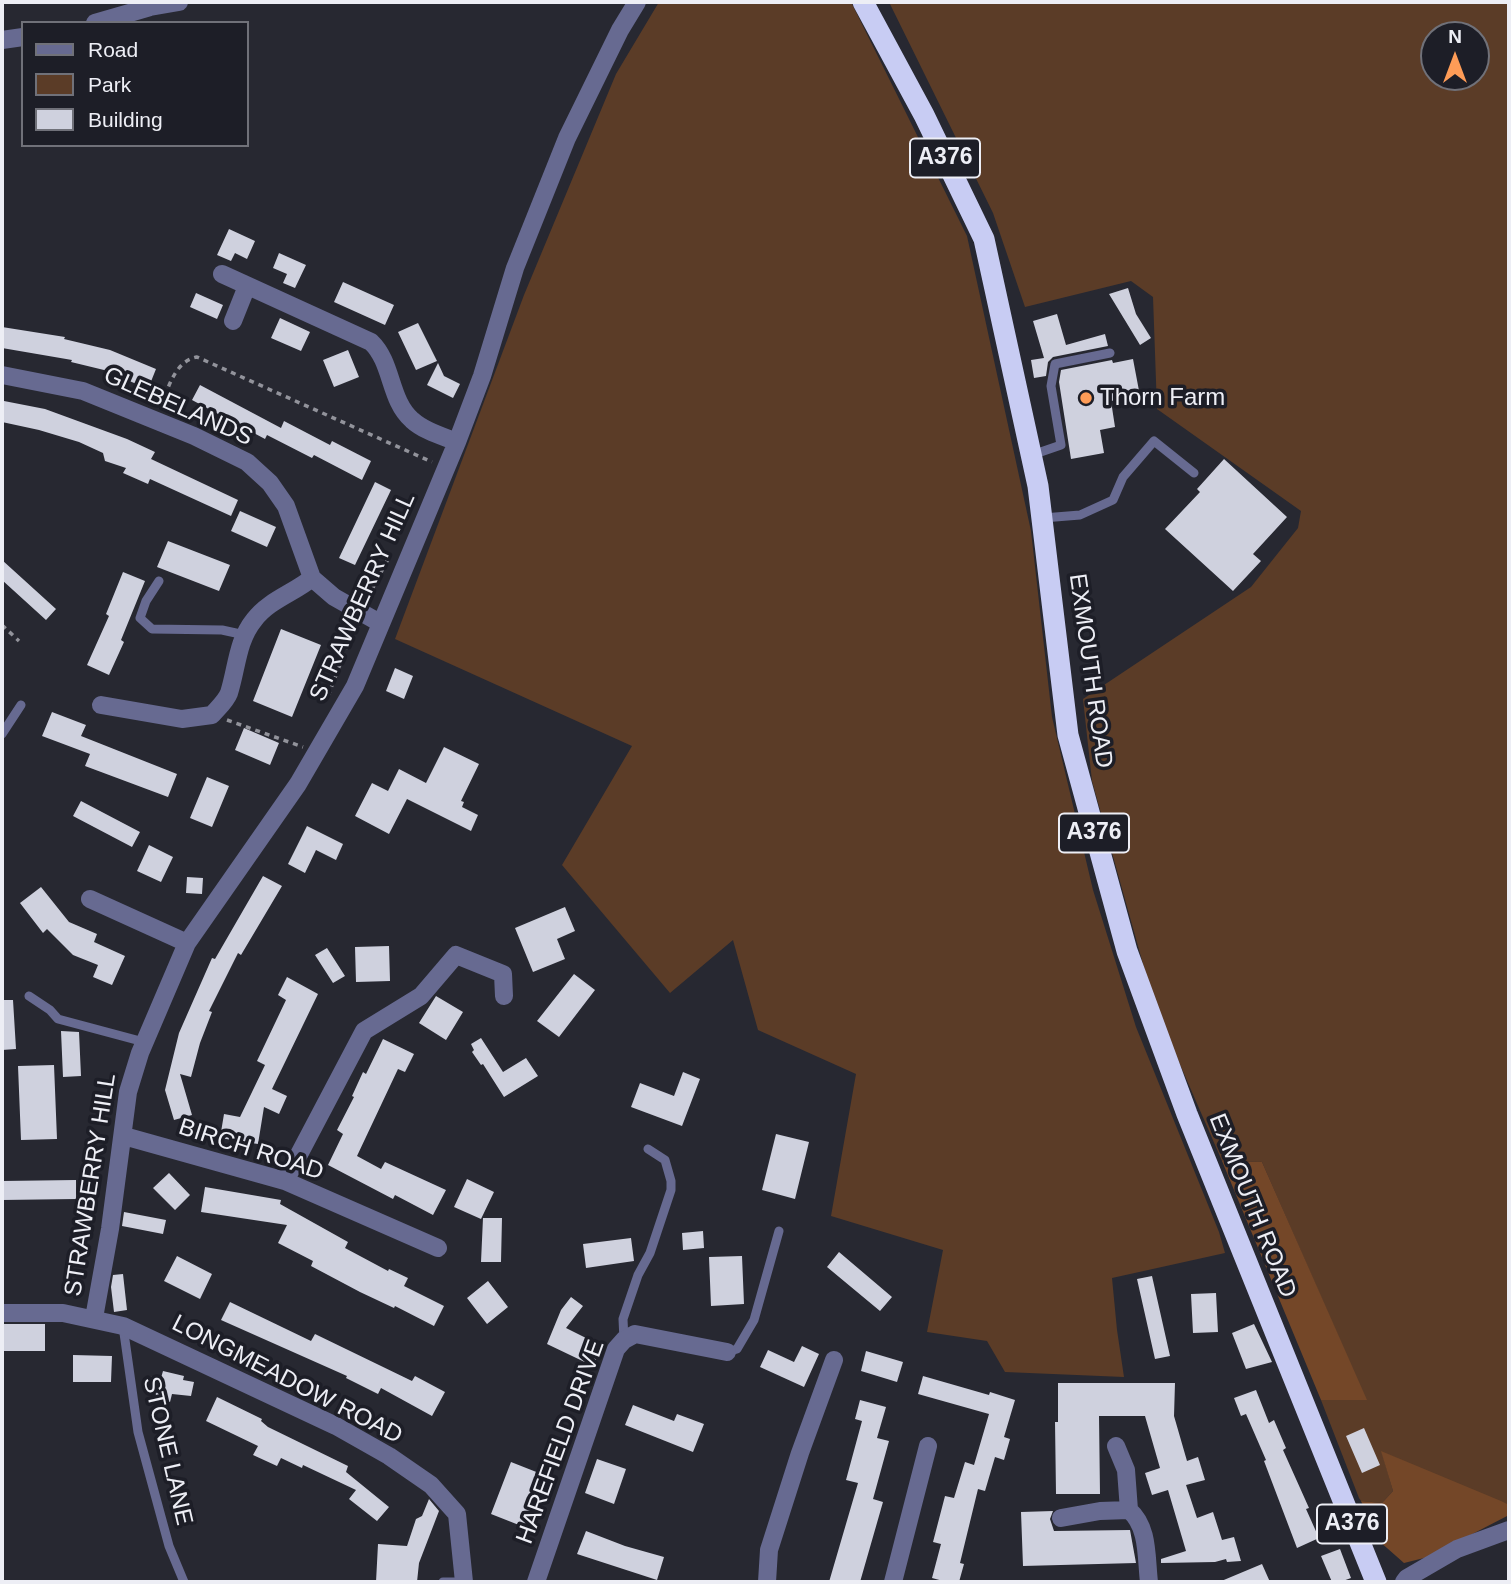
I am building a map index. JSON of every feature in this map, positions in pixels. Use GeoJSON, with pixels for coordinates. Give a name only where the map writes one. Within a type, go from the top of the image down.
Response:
{"type":"FeatureCollection","features":[{"type":"Feature","properties":{"kind":"highway","name":"EXMOUTH ROAD"},"geometry":{"type":"LineString","coordinates":[[863,2],[967,199],[984,239],[1032,455],[1068,734],[1127,951],[1186,1114],[1376,1582]]}},
{"type":"Feature","properties":{"kind":"street"},"geometry":{"type":"LineString","coordinates":[[102,21],[178,2]]}},
{"type":"Feature","properties":{"kind":"street","name":"STRAWBERRY HILL"},"geometry":{"type":"LineString","coordinates":[[94,1318],[124,1136],[128,1092],[144,1042],[187,943],[318,753],[355,686],[457,442],[482,376],[515,268],[567,138],[620,30],[637,2]]}},
{"type":"Feature","properties":{"kind":"street"},"geometry":{"type":"LineString","coordinates":[[2,40],[21,37]]}},
{"type":"Feature","properties":{"kind":"street"},"geometry":{"type":"LineString","coordinates":[[222,274],[371,342],[385,360],[398,398],[410,418],[457,442]]}},
{"type":"Feature","properties":{"kind":"street"},"geometry":{"type":"LineString","coordinates":[[233,321],[247,286]]}},
{"type":"Feature","properties":{"kind":"street","name":"GLEBELANDS"},"geometry":{"type":"LineString","coordinates":[[2,375],[83,391],[194,436],[247,462],[270,483],[286,506],[312,578]]}},
{"type":"Feature","properties":{"kind":"street"},"geometry":{"type":"LineString","coordinates":[[101,705],[182,719],[212,715],[228,695],[245,635],[254,620],[272,603],[299,589],[312,578],[334,597],[380,623]]}},
{"type":"Feature","properties":{"kind":"street"},"geometry":{"type":"LineString","coordinates":[[90,898],[187,943]]}},
{"type":"Feature","properties":{"kind":"street"},"geometry":{"type":"LineString","coordinates":[[285,1181],[364,1031],[421,996],[456,955],[503,975],[504,996]]}},
{"type":"Feature","properties":{"kind":"street","name":"BIRCH ROAD"},"geometry":{"type":"LineString","coordinates":[[124,1136],[285,1181],[438,1248]]}},
{"type":"Feature","properties":{"kind":"street","name":"LONGMEADOW ROAD"},"geometry":{"type":"LineString","coordinates":[[2,1313],[64,1313],[123,1326],[336,1426],[389,1456],[431,1485],[457,1514],[463,1582]]}},
{"type":"Feature","properties":{"kind":"street","name":"HAREFIELD DRIVE"},"geometry":{"type":"LineString","coordinates":[[536,1582],[616,1349],[624,1340],[635,1334],[727,1352]]}},
{"type":"Feature","properties":{"kind":"street"},"geometry":{"type":"LineString","coordinates":[[767,1582],[769,1550],[834,1360]]}},
{"type":"Feature","properties":{"kind":"street"},"geometry":{"type":"LineString","coordinates":[[893,1582],[927,1446]]}},
{"type":"Feature","properties":{"kind":"street"},"geometry":{"type":"LineString","coordinates":[[1116,1446],[1126,1470],[1129,1510]]}},
{"type":"Feature","properties":{"kind":"street"},"geometry":{"type":"LineString","coordinates":[[1061,1518],[1100,1511],[1129,1510],[1138,1518],[1143,1528],[1149,1582]]}},
{"type":"Feature","properties":{"kind":"street"},"geometry":{"type":"LineString","coordinates":[[1404,1582],[1457,1549],[1509,1530]]}},
{"type":"Feature","properties":{"kind":"lane"},"geometry":{"type":"LineString","coordinates":[[1032,455],[1061,445],[1051,386],[1055,364],[1110,353]]}},
{"type":"Feature","properties":{"kind":"lane"},"geometry":{"type":"LineString","coordinates":[[1042,518],[1080,514],[1113,500],[1123,477],[1154,441],[1194,473]]}},
{"type":"Feature","properties":{"kind":"lane"},"geometry":{"type":"LineString","coordinates":[[159,581],[146,601],[140,618],[152,629],[222,630],[245,635]]}},
{"type":"Feature","properties":{"kind":"lane"},"geometry":{"type":"LineString","coordinates":[[2,734],[21,705]]}},
{"type":"Feature","properties":{"kind":"lane"},"geometry":{"type":"LineString","coordinates":[[29,996],[58,1019],[144,1042]]}},
{"type":"Feature","properties":{"kind":"lane"},"geometry":{"type":"LineString","coordinates":[[624,1340],[623,1319],[638,1275],[650,1253],[671,1190],[665,1160],[648,1149]]}},
{"type":"Feature","properties":{"kind":"lane"},"geometry":{"type":"LineString","coordinates":[[727,1352],[737,1349],[750,1330],[779,1231]]}},
{"type":"Feature","properties":{"kind":"lane","name":"STONE LANE"},"geometry":{"type":"LineString","coordinates":[[123,1326],[138,1432],[169,1546],[184,1582]]}},
{"type":"Feature","properties":{"kind":"lane"},"geometry":{"type":"LineString","coordinates":[[443,1582],[463,1582]]}},
{"type":"Feature","properties":{"kind":"path"},"geometry":{"type":"LineString","coordinates":[[154,420],[178,368],[188,359],[197,358],[446,469]]}},
{"type":"Feature","properties":{"kind":"path"},"geometry":{"type":"LineString","coordinates":[[2,625],[19,640]]}},
{"type":"Feature","properties":{"kind":"path"},"geometry":{"type":"LineString","coordinates":[[212,715],[318,753]]}},
{"type":"Feature","properties":{"kind":"green space"},"geometry":{"type":"Polygon","coordinates":[[[659,2],[851,2],[967,236],[1031,531],[1052,717],[1093,890],[1136,1027],[1219,1232],[1225,1253],[1112,1278],[1124,1377],[1005,1372],[987,1341],[927,1332],[943,1250],[831,1216],[856,1074],[758,1030],[733,940],[670,993],[562,865],[632,746],[395,639],[524,295],[616,74],[659,2]]]}},
{"type":"Feature","properties":{"kind":"green space"},"geometry":{"type":"Polygon","coordinates":[[[889,2],[1509,2],[1509,1507],[1382,1452],[1393,1491],[1382,1503],[1361,1501],[1359,1498],[1321,1400],[1366,1400],[1262,1162],[1222,1161],[1155,1007],[1092,781],[1083,699],[1251,587],[1298,528],[1301,511],[1157,409],[1153,297],[1131,281],[1025,307],[993,213],[889,2]]]}},
{"type":"Feature","properties":{"kind":"shaded area"},"geometry":{"type":"Polygon","coordinates":[[[1222,1161],[1262,1162],[1367,1400],[1321,1400],[1222,1161]]]}},
{"type":"Feature","properties":{"kind":"shaded area"},"geometry":{"type":"Polygon","coordinates":[[[1381,1451],[1509,1505],[1509,1515],[1428,1557],[1404,1563],[1379,1541],[1361,1501],[1382,1503],[1393,1491],[1381,1451]]]}},
{"type":"Feature","properties":{"kind":"building"},"geometry":{"type":"Polygon","coordinates":[[[229,229],[255,241],[247,259],[235,253],[231,261],[217,255],[229,229]]]}},
{"type":"Feature","properties":{"kind":"building"},"geometry":{"type":"Polygon","coordinates":[[[279,253],[306,265],[295,288],[283,283],[287,274],[273,268],[279,253]]]}},
{"type":"Feature","properties":{"kind":"building"},"geometry":{"type":"Polygon","coordinates":[[[343,282],[394,305],[385,325],[334,302],[343,282]]]}},
{"type":"Feature","properties":{"kind":"building"},"geometry":{"type":"Polygon","coordinates":[[[1128,288],[1136,314],[1151,338],[1140,345],[1109,294],[1128,288]]]}},
{"type":"Feature","properties":{"kind":"building"},"geometry":{"type":"Polygon","coordinates":[[[196,293],[223,305],[217,319],[190,307],[196,293]]]}},
{"type":"Feature","properties":{"kind":"building"},"geometry":{"type":"Polygon","coordinates":[[[1057,314],[1066,345],[1105,334],[1108,346],[1053,357],[1048,362],[1046,376],[1034,378],[1031,360],[1044,358],[1033,321],[1057,314]]]}},
{"type":"Feature","properties":{"kind":"building"},"geometry":{"type":"Polygon","coordinates":[[[280,318],[310,332],[301,351],[271,338],[280,318]]]}},
{"type":"Feature","properties":{"kind":"building"},"geometry":{"type":"Polygon","coordinates":[[[418,323],[437,361],[416,370],[398,332],[418,323]]]}},
{"type":"Feature","properties":{"kind":"building"},"geometry":{"type":"Polygon","coordinates":[[[2,327],[65,337],[64,339],[110,350],[156,369],[148,389],[104,370],[71,362],[72,360],[2,348],[2,327]]]}},
{"type":"Feature","properties":{"kind":"building"},"geometry":{"type":"Polygon","coordinates":[[[348,350],[359,377],[334,387],[323,360],[348,350]]]}},
{"type":"Feature","properties":{"kind":"building","name":"Thorn Farm"},"geometry":{"type":"Polygon","coordinates":[[[1133,359],[1140,396],[1111,401],[1115,427],[1100,430],[1104,453],[1071,459],[1059,382],[1061,370],[1112,360],[1113,363],[1133,359]]]}},
{"type":"Feature","properties":{"kind":"building"},"geometry":{"type":"Polygon","coordinates":[[[438,363],[444,376],[460,384],[453,398],[427,385],[438,363]]]}},
{"type":"Feature","properties":{"kind":"building"},"geometry":{"type":"Polygon","coordinates":[[[200,385],[281,428],[284,421],[330,445],[332,441],[371,461],[362,480],[267,435],[265,439],[192,400],[200,385]]]}},
{"type":"Feature","properties":{"kind":"building"},"geometry":{"type":"Polygon","coordinates":[[[4,401],[45,409],[155,452],[151,459],[238,500],[231,516],[150,479],[148,484],[123,473],[126,468],[105,461],[103,453],[79,442],[2,422],[4,401]]]}},
{"type":"Feature","properties":{"kind":"building"},"geometry":{"type":"Polygon","coordinates":[[[1224,459],[1287,517],[1253,554],[1261,561],[1233,591],[1165,529],[1200,492],[1197,489],[1224,459]]]}},
{"type":"Feature","properties":{"kind":"building"},"geometry":{"type":"Polygon","coordinates":[[[375,482],[391,490],[355,565],[339,558],[375,482]]]}},
{"type":"Feature","properties":{"kind":"building"},"geometry":{"type":"Polygon","coordinates":[[[240,511],[276,527],[267,547],[231,531],[240,511]]]}},
{"type":"Feature","properties":{"kind":"building"},"geometry":{"type":"Polygon","coordinates":[[[168,541],[230,565],[219,591],[157,567],[168,541]]]}},
{"type":"Feature","properties":{"kind":"building"},"geometry":{"type":"Polygon","coordinates":[[[2,560],[56,609],[46,620],[2,580],[2,560]]]}},
{"type":"Feature","properties":{"kind":"building"},"geometry":{"type":"Polygon","coordinates":[[[123,572],[145,581],[121,640],[124,642],[109,675],[87,665],[109,616],[106,614],[123,572]]]}},
{"type":"Feature","properties":{"kind":"building"},"geometry":{"type":"Polygon","coordinates":[[[281,629],[321,645],[292,717],[253,701],[281,629]]]}},
{"type":"Feature","properties":{"kind":"building"},"geometry":{"type":"Polygon","coordinates":[[[395,668],[413,676],[404,699],[386,691],[395,668]]]}},
{"type":"Feature","properties":{"kind":"building"},"geometry":{"type":"Polygon","coordinates":[[[52,712],[86,725],[81,736],[177,774],[168,797],[85,766],[90,754],[42,736],[52,712]]]}},
{"type":"Feature","properties":{"kind":"building"},"geometry":{"type":"Polygon","coordinates":[[[244,728],[279,743],[270,765],[235,750],[244,728]]]}},
{"type":"Feature","properties":{"kind":"building"},"geometry":{"type":"Polygon","coordinates":[[[444,747],[479,764],[461,801],[464,802],[462,807],[478,815],[471,831],[407,799],[389,834],[355,816],[372,783],[388,791],[399,769],[426,783],[444,747]]]}},
{"type":"Feature","properties":{"kind":"building"},"geometry":{"type":"Polygon","coordinates":[[[207,777],[229,786],[212,827],[190,818],[207,777]]]}},
{"type":"Feature","properties":{"kind":"building"},"geometry":{"type":"Polygon","coordinates":[[[81,801],[140,832],[132,847],[73,816],[81,801]]]}},
{"type":"Feature","properties":{"kind":"building"},"geometry":{"type":"Polygon","coordinates":[[[307,826],[343,844],[336,860],[316,850],[305,873],[288,864],[307,826]]]}},
{"type":"Feature","properties":{"kind":"building"},"geometry":{"type":"Polygon","coordinates":[[[149,845],[173,857],[161,882],[137,871],[149,845]]]}},
{"type":"Feature","properties":{"kind":"building"},"geometry":{"type":"Polygon","coordinates":[[[263,876],[282,886],[241,955],[238,953],[209,1011],[212,1012],[191,1077],[180,1074],[192,1115],[174,1120],[165,1090],[179,1033],[212,958],[215,959],[263,876]]]}},
{"type":"Feature","properties":{"kind":"building"},"geometry":{"type":"Polygon","coordinates":[[[187,877],[203,878],[202,894],[186,893],[187,877]]]}},
{"type":"Feature","properties":{"kind":"building"},"geometry":{"type":"Polygon","coordinates":[[[41,887],[69,922],[97,934],[94,942],[125,956],[112,985],[93,977],[98,965],[73,955],[47,929],[43,933],[20,903],[41,887]]]}},
{"type":"Feature","properties":{"kind":"building"},"geometry":{"type":"Polygon","coordinates":[[[565,907],[575,931],[557,939],[565,959],[533,972],[515,928],[565,907]]]}},
{"type":"Feature","properties":{"kind":"building"},"geometry":{"type":"Polygon","coordinates":[[[389,946],[390,981],[356,982],[355,947],[389,946]]]}},
{"type":"Feature","properties":{"kind":"building"},"geometry":{"type":"Polygon","coordinates":[[[327,948],[345,976],[333,983],[315,955],[327,948]]]}},
{"type":"Feature","properties":{"kind":"building"},"geometry":{"type":"Polygon","coordinates":[[[574,974],[595,990],[559,1037],[537,1021],[574,974]]]}},
{"type":"Feature","properties":{"kind":"building"},"geometry":{"type":"Polygon","coordinates":[[[287,977],[318,994],[272,1089],[287,1096],[279,1114],[264,1107],[258,1144],[220,1138],[224,1114],[240,1117],[265,1065],[257,1061],[286,1000],[278,995],[287,977]]]}},
{"type":"Feature","properties":{"kind":"building"},"geometry":{"type":"Polygon","coordinates":[[[436,996],[463,1012],[446,1040],[419,1023],[436,996]]]}},
{"type":"Feature","properties":{"kind":"building"},"geometry":{"type":"Polygon","coordinates":[[[2,1000],[13,1000],[16,1049],[2,1050],[2,1000]]]}},
{"type":"Feature","properties":{"kind":"building"},"geometry":{"type":"Polygon","coordinates":[[[61,1031],[79,1032],[81,1076],[63,1077],[61,1031]]]}},
{"type":"Feature","properties":{"kind":"building"},"geometry":{"type":"Polygon","coordinates":[[[481,1038],[503,1072],[526,1058],[538,1076],[504,1097],[472,1052],[474,1050],[471,1044],[481,1038]]]}},
{"type":"Feature","properties":{"kind":"building"},"geometry":{"type":"Polygon","coordinates":[[[383,1039],[414,1054],[405,1072],[398,1069],[357,1156],[381,1169],[385,1162],[446,1190],[433,1215],[395,1195],[393,1199],[328,1165],[343,1134],[337,1130],[363,1072],[366,1074],[383,1039]]]}},
{"type":"Feature","properties":{"kind":"building"},"geometry":{"type":"Polygon","coordinates":[[[54,1065],[57,1139],[21,1140],[18,1066],[54,1065]]]}},
{"type":"Feature","properties":{"kind":"building"},"geometry":{"type":"Polygon","coordinates":[[[683,1072],[700,1079],[682,1126],[631,1107],[640,1083],[674,1096],[683,1072]]]}},
{"type":"Feature","properties":{"kind":"building"},"geometry":{"type":"Polygon","coordinates":[[[776,1134],[809,1142],[795,1199],[762,1190],[776,1134]]]}},
{"type":"Feature","properties":{"kind":"building"},"geometry":{"type":"Polygon","coordinates":[[[169,1173],[190,1195],[175,1210],[153,1188],[169,1173]]]}},
{"type":"Feature","properties":{"kind":"building"},"geometry":{"type":"Polygon","coordinates":[[[467,1179],[494,1192],[481,1219],[454,1207],[467,1179]]]}},
{"type":"Feature","properties":{"kind":"building"},"geometry":{"type":"Polygon","coordinates":[[[76,1180],[76,1199],[2,1200],[2,1181],[76,1180]]]}},
{"type":"Feature","properties":{"kind":"building"},"geometry":{"type":"Polygon","coordinates":[[[205,1187],[281,1200],[280,1204],[348,1242],[345,1248],[388,1271],[389,1269],[408,1278],[404,1286],[444,1306],[434,1326],[311,1266],[313,1261],[278,1243],[287,1225],[201,1212],[205,1187]]]}},
{"type":"Feature","properties":{"kind":"building"},"geometry":{"type":"Polygon","coordinates":[[[124,1212],[166,1220],[163,1234],[122,1226],[124,1212]]]}},
{"type":"Feature","properties":{"kind":"building"},"geometry":{"type":"Polygon","coordinates":[[[483,1218],[502,1218],[501,1262],[481,1262],[483,1218]]]}},
{"type":"Feature","properties":{"kind":"building"},"geometry":{"type":"Polygon","coordinates":[[[703,1231],[704,1248],[683,1250],[682,1233],[703,1231]]]}},
{"type":"Feature","properties":{"kind":"building"},"geometry":{"type":"Polygon","coordinates":[[[631,1238],[634,1261],[586,1268],[583,1244],[631,1238]]]}},
{"type":"Feature","properties":{"kind":"building"},"geometry":{"type":"Polygon","coordinates":[[[839,1252],[892,1297],[880,1311],[827,1267],[839,1252]]]}},
{"type":"Feature","properties":{"kind":"building"},"geometry":{"type":"Polygon","coordinates":[[[177,1256],[212,1274],[200,1299],[164,1281],[177,1256]]]}},
{"type":"Feature","properties":{"kind":"building"},"geometry":{"type":"Polygon","coordinates":[[[742,1256],[744,1304],[711,1306],[709,1257],[742,1256]]]}},
{"type":"Feature","properties":{"kind":"building"},"geometry":{"type":"Polygon","coordinates":[[[123,1274],[127,1310],[114,1312],[111,1287],[113,1275],[123,1274]]]}},
{"type":"Feature","properties":{"kind":"building"},"geometry":{"type":"Polygon","coordinates":[[[1152,1276],[1170,1356],[1155,1359],[1137,1279],[1152,1276]]]}},
{"type":"Feature","properties":{"kind":"building"},"geometry":{"type":"Polygon","coordinates":[[[488,1281],[508,1307],[487,1324],[467,1298],[488,1281]]]}},
{"type":"Feature","properties":{"kind":"building"},"geometry":{"type":"Polygon","coordinates":[[[1216,1293],[1218,1332],[1193,1333],[1191,1294],[1216,1293]]]}},
{"type":"Feature","properties":{"kind":"building"},"geometry":{"type":"Polygon","coordinates":[[[571,1297],[583,1306],[566,1328],[602,1346],[593,1366],[547,1344],[561,1310],[571,1297]]]}},
{"type":"Feature","properties":{"kind":"building"},"geometry":{"type":"Polygon","coordinates":[[[230,1302],[311,1341],[315,1334],[412,1381],[415,1376],[445,1392],[432,1416],[381,1388],[378,1394],[346,1378],[347,1376],[221,1320],[230,1302]]]}},
{"type":"Feature","properties":{"kind":"building"},"geometry":{"type":"Polygon","coordinates":[[[2,1324],[45,1324],[45,1351],[2,1351],[2,1324]]]}},
{"type":"Feature","properties":{"kind":"building"},"geometry":{"type":"Polygon","coordinates":[[[1254,1324],[1272,1362],[1246,1369],[1232,1333],[1254,1324]]]}},
{"type":"Feature","properties":{"kind":"building"},"geometry":{"type":"Polygon","coordinates":[[[802,1346],[819,1354],[804,1387],[760,1367],[768,1350],[794,1362],[802,1346]]]}},
{"type":"Feature","properties":{"kind":"building"},"geometry":{"type":"Polygon","coordinates":[[[866,1351],[903,1362],[897,1382],[861,1371],[866,1351]]]}},
{"type":"Feature","properties":{"kind":"building"},"geometry":{"type":"Polygon","coordinates":[[[73,1355],[112,1356],[111,1382],[73,1382],[73,1355]]]}},
{"type":"Feature","properties":{"kind":"building"},"geometry":{"type":"Polygon","coordinates":[[[163,1371],[184,1376],[183,1380],[194,1382],[191,1396],[172,1394],[170,1402],[155,1398],[156,1394],[148,1392],[152,1376],[161,1378],[163,1371]]]}},
{"type":"Feature","properties":{"kind":"building"},"geometry":{"type":"Polygon","coordinates":[[[923,1376],[1015,1400],[1004,1437],[1010,1439],[1004,1460],[995,1457],[985,1491],[978,1489],[960,1563],[964,1564],[959,1582],[932,1578],[941,1544],[933,1542],[945,1496],[954,1498],[965,1462],[974,1465],[989,1414],[918,1394],[923,1376]]]}},
{"type":"Feature","properties":{"kind":"building"},"geometry":{"type":"Polygon","coordinates":[[[1058,1383],[1175,1383],[1174,1416],[1187,1461],[1198,1457],[1205,1480],[1186,1485],[1197,1518],[1213,1512],[1222,1540],[1234,1537],[1241,1561],[1227,1562],[1226,1559],[1215,1562],[1161,1563],[1161,1559],[1186,1551],[1168,1490],[1152,1495],[1145,1473],[1160,1468],[1145,1416],[1099,1416],[1100,1494],[1056,1494],[1055,1422],[1058,1422],[1058,1383]]]}},
{"type":"Feature","properties":{"kind":"building"},"geometry":{"type":"Polygon","coordinates":[[[1256,1390],[1269,1423],[1274,1420],[1286,1448],[1283,1450],[1309,1508],[1306,1509],[1319,1538],[1297,1548],[1264,1461],[1266,1460],[1246,1414],[1241,1416],[1234,1398],[1256,1390]]]}},
{"type":"Feature","properties":{"kind":"building"},"geometry":{"type":"Polygon","coordinates":[[[217,1397],[262,1419],[268,1427],[348,1466],[346,1472],[389,1507],[377,1521],[349,1499],[356,1490],[303,1465],[302,1468],[281,1458],[277,1466],[253,1455],[258,1446],[206,1421],[217,1397]]]}},
{"type":"Feature","properties":{"kind":"building"},"geometry":{"type":"Polygon","coordinates":[[[860,1400],[886,1407],[877,1438],[889,1441],[873,1499],[883,1502],[860,1582],[829,1582],[858,1483],[846,1480],[862,1421],[855,1419],[860,1400]]]}},
{"type":"Feature","properties":{"kind":"building"},"geometry":{"type":"Polygon","coordinates":[[[633,1405],[674,1421],[677,1414],[704,1424],[693,1452],[625,1425],[633,1405]]]}},
{"type":"Feature","properties":{"kind":"building"},"geometry":{"type":"Polygon","coordinates":[[[1364,1428],[1380,1465],[1362,1473],[1346,1436],[1364,1428]]]}},
{"type":"Feature","properties":{"kind":"building"},"geometry":{"type":"Polygon","coordinates":[[[597,1459],[626,1469],[614,1504],[585,1493],[597,1459]]]}},
{"type":"Feature","properties":{"kind":"building"},"geometry":{"type":"Polygon","coordinates":[[[511,1462],[544,1475],[524,1527],[491,1514],[511,1462]]]}},
{"type":"Feature","properties":{"kind":"building"},"geometry":{"type":"Polygon","coordinates":[[[429,1499],[439,1511],[419,1563],[417,1582],[376,1582],[378,1544],[407,1546],[416,1519],[422,1516],[429,1499]]]}},
{"type":"Feature","properties":{"kind":"building"},"geometry":{"type":"Polygon","coordinates":[[[1053,1511],[1050,1519],[1054,1531],[1130,1530],[1136,1563],[1023,1566],[1021,1512],[1053,1511]]]}},
{"type":"Feature","properties":{"kind":"building"},"geometry":{"type":"Polygon","coordinates":[[[586,1531],[664,1557],[657,1580],[577,1554],[586,1531]]]}},
{"type":"Feature","properties":{"kind":"building"},"geometry":{"type":"Polygon","coordinates":[[[1340,1549],[1351,1578],[1332,1582],[1321,1556],[1340,1549]]]}},
{"type":"Feature","properties":{"kind":"building"},"geometry":{"type":"Polygon","coordinates":[[[1262,1564],[1270,1582],[1219,1582],[1262,1564]]]}},
{"type":"Feature","properties":{"kind":"place","name":"Thorn Farm"},"geometry":{"type":"Point","coordinates":[1086,398]}}]}
